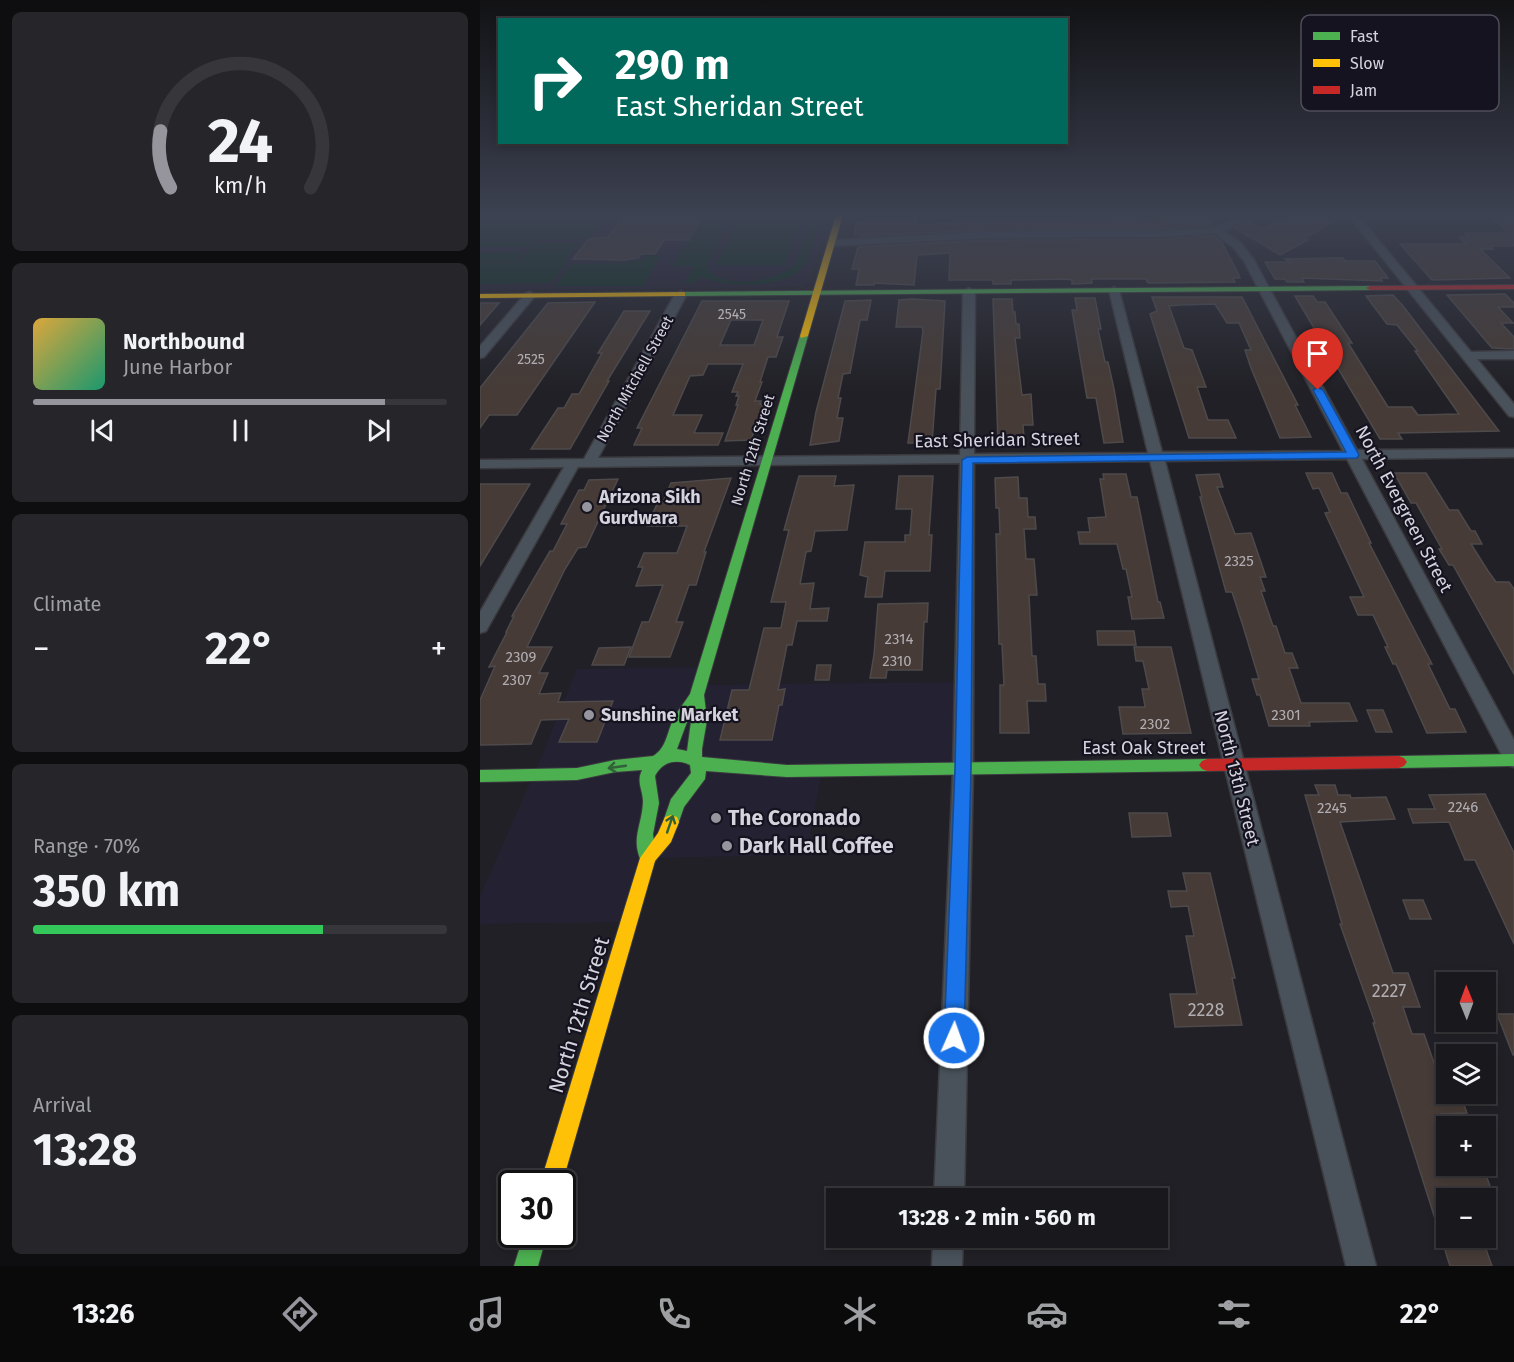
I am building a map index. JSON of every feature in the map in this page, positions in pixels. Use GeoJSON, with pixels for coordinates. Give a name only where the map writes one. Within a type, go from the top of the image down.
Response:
{"type":"FeatureCollection","features":[{"type":"Feature","properties":{"kind":"street","name":"North 12th Street"},"geometry":{"type":"LineString","coordinates":[[648,858],[643,836],[651,809],[648,773],[671,747],[680,720],[697,695],[822,274]]}},
{"type":"Feature","properties":{"kind":"street","name":"North Evergreen Street"},"geometry":{"type":"LineString","coordinates":[[1256,274],[1514,760]]}},
{"type":"Feature","properties":{"kind":"street"},"geometry":{"type":"LineString","coordinates":[[1401,274],[1514,413]]}},
{"type":"Feature","properties":{"kind":"street"},"geometry":{"type":"LineString","coordinates":[[480,294],[530,296],[1514,287]]}},
{"type":"Feature","properties":{"kind":"street"},"geometry":{"type":"LineString","coordinates":[[480,294],[801,289],[817,292]]}},
{"type":"Feature","properties":{"kind":"street","name":"North 13th Street"},"geometry":{"type":"LineString","coordinates":[[1114,290],[1361,1266]]}},
{"type":"Feature","properties":{"kind":"street"},"geometry":{"type":"LineString","coordinates":[[949,1188],[963,769],[969,291]]}},
{"type":"Feature","properties":{"kind":"street","name":"North Mitchell Street"},"geometry":{"type":"LineString","coordinates":[[480,627],[581,464],[681,294]]}},
{"type":"Feature","properties":{"kind":"street"},"geometry":{"type":"LineString","coordinates":[[480,354],[530,296]]}},
{"type":"Feature","properties":{"kind":"street"},"geometry":{"type":"LineString","coordinates":[[1467,356],[1514,355]]}},
{"type":"Feature","properties":{"kind":"street","name":"East Sheridan Street"},"geometry":{"type":"LineString","coordinates":[[480,464],[1514,453]]}},
{"type":"Feature","properties":{"kind":"street","name":"North 12th Street"},"geometry":{"type":"LineString","coordinates":[[555,1170],[648,858],[665,837],[676,804],[699,774],[696,761],[700,720],[697,695]]}},
{"type":"Feature","properties":{"kind":"street"},"geometry":{"type":"LineString","coordinates":[[480,776],[577,774],[661,760],[682,754],[696,761]]}},
{"type":"Feature","properties":{"kind":"street","name":"East Oak Street"},"geometry":{"type":"LineString","coordinates":[[696,761],[708,765],[775,770],[1514,760]]}},
{"type":"Feature","properties":{"kind":"street","name":"East Oak Street"},"geometry":{"type":"LineString","coordinates":[[691,786],[775,770]]}},
{"type":"Feature","properties":{"kind":"street"},"geometry":{"type":"LineString","coordinates":[[577,774],[610,782]]}},
{"type":"Feature","properties":{"kind":"street"},"geometry":{"type":"LineString","coordinates":[[633,782],[668,796],[691,786]]}},
{"type":"Feature","properties":{"kind":"street"},"geometry":{"type":"LineString","coordinates":[[526,1266],[532,1248]]}},
{"type":"Feature","properties":{"kind":"street"},"geometry":{"type":"LineString","coordinates":[[947,1266],[948,1248]]}},
{"type":"Feature","properties":{"kind":"shaded area"},"geometry":{"type":"Polygon","coordinates":[[[480,274],[812,274],[809,283],[802,287],[480,290],[480,274]]]}},
{"type":"Feature","properties":{"kind":"shaded area"},"geometry":{"type":"Polygon","coordinates":[[[705,667],[700,685],[964,682],[963,769],[822,770],[806,855],[648,858],[629,922],[480,924],[480,896],[577,669],[705,667]]]}},
{"type":"Feature","properties":{"kind":"green space"},"geometry":{"type":"Polygon","coordinates":[[[480,274],[558,274],[551,283],[480,284],[480,274]]]}},
{"type":"Feature","properties":{"kind":"green space"},"geometry":{"type":"Polygon","coordinates":[[[564,274],[650,274],[643,286],[555,286],[564,274]]]}},
{"type":"Feature","properties":{"kind":"green space"},"geometry":{"type":"Polygon","coordinates":[[[690,274],[713,274],[727,280],[750,282],[779,274],[795,274],[771,283],[755,285],[724,283],[700,276],[696,283],[685,283],[690,274]]]}},
{"type":"Feature","properties":{"kind":"building"},"geometry":{"type":"Polygon","coordinates":[[[858,274],[915,274],[914,285],[874,283],[874,285],[856,285],[858,274]]]}},
{"type":"Feature","properties":{"kind":"building"},"geometry":{"type":"Polygon","coordinates":[[[949,274],[1238,274],[1240,278],[1233,278],[1235,282],[1148,283],[1146,279],[1091,279],[1092,283],[1072,284],[1072,280],[1066,279],[1011,280],[1011,284],[993,284],[993,280],[949,280],[949,274]]]}},
{"type":"Feature","properties":{"kind":"building"},"geometry":{"type":"Polygon","coordinates":[[[1272,274],[1385,274],[1388,278],[1380,278],[1382,281],[1302,278],[1304,282],[1275,279],[1272,274]]]}},
{"type":"Feature","properties":{"kind":"building"},"geometry":{"type":"Polygon","coordinates":[[[1427,274],[1506,274],[1510,278],[1432,280],[1427,274]]]}},
{"type":"Feature","properties":{"kind":"building"},"geometry":{"type":"Polygon","coordinates":[[[1505,294],[1514,303],[1514,307],[1498,307],[1513,323],[1501,323],[1514,337],[1514,349],[1492,348],[1447,295],[1505,294]]]}},
{"type":"Feature","properties":{"kind":"building"},"geometry":{"type":"Polygon","coordinates":[[[1393,295],[1499,431],[1398,433],[1402,439],[1380,439],[1295,296],[1313,296],[1317,302],[1325,302],[1352,343],[1348,343],[1388,407],[1412,407],[1418,415],[1459,414],[1415,351],[1418,351],[1397,325],[1387,324],[1366,296],[1393,295]]]}},
{"type":"Feature","properties":{"kind":"building"},"geometry":{"type":"Polygon","coordinates":[[[1152,297],[1242,297],[1298,405],[1295,405],[1311,437],[1280,438],[1251,368],[1245,350],[1251,350],[1239,323],[1227,323],[1215,304],[1169,306],[1184,348],[1192,350],[1206,387],[1197,387],[1208,420],[1228,420],[1236,438],[1189,438],[1150,314],[1157,311],[1152,297]]]}},
{"type":"Feature","properties":{"kind":"building"},"geometry":{"type":"Polygon","coordinates":[[[1075,298],[1095,298],[1101,329],[1098,329],[1114,389],[1123,442],[1104,443],[1096,398],[1087,398],[1072,310],[1077,310],[1075,298]]]}},
{"type":"Feature","properties":{"kind":"building"},"geometry":{"type":"Polygon","coordinates":[[[993,299],[1012,299],[1016,324],[1019,324],[1020,338],[1015,338],[1022,395],[1031,394],[1033,425],[1023,425],[1024,438],[1013,438],[1013,442],[998,442],[993,299]]]}},
{"type":"Feature","properties":{"kind":"building"},"geometry":{"type":"Polygon","coordinates":[[[871,300],[867,320],[860,320],[850,373],[843,374],[838,398],[841,398],[837,418],[843,418],[839,441],[810,445],[816,412],[845,301],[871,300]]]}},
{"type":"Feature","properties":{"kind":"building"},"geometry":{"type":"Polygon","coordinates":[[[899,300],[945,301],[940,389],[936,389],[932,443],[908,443],[923,331],[922,327],[896,327],[899,300]]]}},
{"type":"Feature","properties":{"kind":"building"},"geometry":{"type":"Polygon","coordinates":[[[702,301],[789,301],[777,337],[783,337],[776,357],[768,357],[760,382],[762,382],[755,401],[761,401],[760,404],[763,404],[751,440],[725,441],[738,405],[736,405],[739,396],[736,396],[738,392],[732,392],[743,364],[708,364],[703,375],[690,376],[673,415],[702,415],[694,433],[723,433],[718,445],[634,445],[642,428],[637,428],[702,301]],[[731,320],[720,345],[754,345],[763,320],[731,320]]]}},
{"type":"Feature","properties":{"kind":"building"},"geometry":{"type":"Polygon","coordinates":[[[595,302],[517,415],[489,415],[480,428],[480,388],[548,303],[595,302]]]}},
{"type":"Feature","properties":{"kind":"building"},"geometry":{"type":"Polygon","coordinates":[[[480,303],[499,303],[480,325],[480,303]]]}},
{"type":"Feature","properties":{"kind":"building"},"geometry":{"type":"Polygon","coordinates":[[[624,311],[650,311],[607,381],[609,381],[570,449],[531,449],[558,408],[564,408],[572,394],[579,394],[602,353],[598,353],[624,311]]]}},
{"type":"Feature","properties":{"kind":"building"},"geometry":{"type":"Polygon","coordinates":[[[1306,473],[1332,473],[1341,493],[1347,493],[1371,543],[1369,543],[1432,664],[1428,664],[1450,709],[1455,709],[1466,732],[1427,733],[1396,664],[1393,664],[1385,647],[1388,647],[1373,615],[1358,615],[1350,597],[1364,597],[1325,513],[1330,512],[1319,488],[1313,489],[1306,473]]]}},
{"type":"Feature","properties":{"kind":"building"},"geometry":{"type":"Polygon","coordinates":[[[1394,473],[1426,473],[1449,510],[1458,510],[1471,531],[1475,531],[1482,544],[1471,544],[1496,582],[1509,582],[1514,589],[1514,674],[1453,565],[1449,565],[1439,549],[1442,549],[1416,503],[1411,503],[1394,473]]]}},
{"type":"Feature","properties":{"kind":"building"},"geometry":{"type":"Polygon","coordinates":[[[1103,474],[1126,474],[1131,497],[1137,497],[1158,602],[1160,602],[1164,618],[1132,619],[1128,597],[1132,597],[1126,569],[1123,569],[1117,544],[1080,544],[1078,532],[1090,532],[1088,518],[1106,517],[1100,479],[1104,479],[1103,474]]]}},
{"type":"Feature","properties":{"kind":"building"},"geometry":{"type":"Polygon","coordinates":[[[1219,474],[1223,487],[1217,487],[1235,534],[1251,533],[1266,577],[1260,577],[1265,591],[1261,591],[1273,626],[1276,626],[1285,653],[1292,653],[1298,668],[1289,668],[1301,703],[1349,703],[1357,721],[1309,722],[1310,726],[1269,726],[1260,695],[1257,695],[1252,679],[1259,679],[1232,592],[1226,592],[1200,497],[1202,497],[1196,475],[1219,474]]]}},
{"type":"Feature","properties":{"kind":"building"},"geometry":{"type":"Polygon","coordinates":[[[799,476],[836,476],[834,486],[854,485],[847,530],[815,531],[811,551],[806,552],[800,584],[814,583],[810,609],[829,608],[827,621],[797,621],[792,645],[787,645],[778,690],[785,689],[782,705],[779,705],[772,740],[720,740],[732,690],[749,690],[764,628],[781,628],[786,602],[771,602],[789,530],[784,530],[799,476]]]}},
{"type":"Feature","properties":{"kind":"building"},"geometry":{"type":"Polygon","coordinates":[[[899,476],[933,476],[929,535],[932,535],[930,571],[885,571],[882,597],[865,597],[868,577],[860,575],[865,542],[905,542],[905,535],[910,535],[912,509],[896,509],[899,476]]]}},
{"type":"Feature","properties":{"kind":"building"},"geometry":{"type":"Polygon","coordinates":[[[1018,477],[1019,498],[1027,498],[1028,517],[1035,517],[1036,529],[1024,529],[1026,559],[1034,559],[1037,595],[1029,595],[1032,656],[1036,656],[1038,684],[1045,684],[1046,701],[1027,701],[1029,733],[1000,733],[1000,685],[1004,685],[1002,644],[999,644],[996,534],[1000,534],[995,478],[1018,477]]]}},
{"type":"Feature","properties":{"kind":"building"},"geometry":{"type":"Polygon","coordinates":[[[731,478],[704,552],[706,552],[696,585],[689,585],[676,622],[683,622],[670,657],[629,657],[642,622],[649,622],[663,585],[636,586],[643,567],[638,567],[644,553],[677,553],[687,526],[647,526],[658,502],[663,502],[671,483],[731,478]]]}},
{"type":"Feature","properties":{"kind":"building"},"geometry":{"type":"Polygon","coordinates":[[[618,479],[586,547],[578,548],[565,569],[527,647],[552,647],[539,673],[548,673],[539,694],[561,693],[558,702],[613,701],[597,742],[559,742],[569,719],[541,720],[531,744],[480,745],[480,700],[495,666],[489,667],[507,632],[514,616],[512,616],[550,551],[553,551],[567,524],[561,524],[579,490],[584,490],[589,480],[618,479]]]}},
{"type":"Feature","properties":{"kind":"building"},"geometry":{"type":"Polygon","coordinates":[[[480,484],[530,484],[480,566],[480,484]]]}},
{"type":"Feature","properties":{"kind":"building"},"geometry":{"type":"Polygon","coordinates":[[[928,603],[927,622],[924,622],[922,670],[887,670],[886,678],[870,678],[878,604],[928,603]]]}},
{"type":"Feature","properties":{"kind":"building"},"geometry":{"type":"Polygon","coordinates":[[[1097,631],[1134,631],[1136,645],[1098,645],[1097,631]]]}},
{"type":"Feature","properties":{"kind":"building"},"geometry":{"type":"Polygon","coordinates":[[[631,647],[624,665],[592,665],[599,648],[631,647]]]}},
{"type":"Feature","properties":{"kind":"building"},"geometry":{"type":"Polygon","coordinates":[[[1134,647],[1171,647],[1191,733],[1123,734],[1119,707],[1145,707],[1142,689],[1149,689],[1143,661],[1136,661],[1134,647]]]}},
{"type":"Feature","properties":{"kind":"building"},"geometry":{"type":"Polygon","coordinates":[[[817,665],[831,665],[829,680],[815,680],[817,665]]]}},
{"type":"Feature","properties":{"kind":"building"},"geometry":{"type":"Polygon","coordinates":[[[1367,710],[1383,710],[1392,732],[1376,732],[1367,710]]]}},
{"type":"Feature","properties":{"kind":"building"},"geometry":{"type":"Polygon","coordinates":[[[1315,785],[1335,785],[1338,795],[1350,795],[1351,798],[1386,797],[1395,819],[1340,822],[1393,973],[1408,973],[1420,1007],[1403,1007],[1412,1034],[1424,1034],[1436,1069],[1436,1104],[1464,1104],[1467,1113],[1436,1116],[1436,1176],[1486,1176],[1491,1188],[1436,1188],[1436,1222],[1373,1023],[1375,1023],[1340,924],[1342,924],[1305,795],[1319,795],[1315,785]]]}},
{"type":"Feature","properties":{"kind":"building"},"geometry":{"type":"Polygon","coordinates":[[[1485,794],[1514,853],[1514,944],[1475,860],[1465,860],[1449,822],[1413,823],[1408,809],[1435,809],[1429,795],[1485,794]]]}},
{"type":"Feature","properties":{"kind":"building"},"geometry":{"type":"Polygon","coordinates":[[[1129,813],[1167,813],[1171,836],[1132,837],[1129,813]]]}},
{"type":"Feature","properties":{"kind":"building"},"geometry":{"type":"Polygon","coordinates":[[[1183,873],[1210,873],[1235,978],[1232,978],[1242,1025],[1175,1027],[1170,994],[1197,994],[1186,936],[1194,936],[1188,906],[1171,907],[1168,891],[1187,891],[1183,873]]]}},
{"type":"Feature","properties":{"kind":"building"},"geometry":{"type":"Polygon","coordinates":[[[1403,900],[1423,900],[1431,919],[1410,919],[1403,900]]]}},
{"type":"Feature","properties":{"kind":"building"},"geometry":{"type":"Polygon","coordinates":[[[1497,1014],[1514,1014],[1514,1055],[1513,1055],[1497,1014]]]}},
{"type":"Feature","properties":{"kind":"building"},"geometry":{"type":"Polygon","coordinates":[[[1444,1248],[1486,1248],[1492,1266],[1450,1266],[1444,1248]]]}},
{"type":"Feature","properties":{"kind":"traffic: fast"},"geometry":{"type":"LineString","coordinates":[[682,294],[1370,288]]}},
{"type":"Feature","properties":{"kind":"traffic: fast"},"geometry":{"type":"LineString","coordinates":[[664,758],[671,747],[680,720],[697,695],[804,336]]}},
{"type":"Feature","properties":{"kind":"traffic: fast"},"geometry":{"type":"LineString","coordinates":[[695,760],[694,749],[700,720],[697,695]]}},
{"type":"Feature","properties":{"kind":"traffic: fast"},"geometry":{"type":"LineString","coordinates":[[648,858],[644,840],[651,800],[647,776],[655,763],[668,756],[676,755],[691,758],[697,762],[699,774],[677,804],[671,822]]}},
{"type":"Feature","properties":{"kind":"traffic: fast"},"geometry":{"type":"LineString","coordinates":[[1399,762],[1514,760]]}},
{"type":"Feature","properties":{"kind":"traffic: fast"},"geometry":{"type":"LineString","coordinates":[[480,776],[577,774],[615,766],[657,762]]}},
{"type":"Feature","properties":{"kind":"traffic: fast"},"geometry":{"type":"LineString","coordinates":[[697,762],[708,765],[787,771],[1207,765]]}},
{"type":"Feature","properties":{"kind":"traffic: fast"},"geometry":{"type":"LineString","coordinates":[[526,1266],[532,1248]]}},
{"type":"Feature","properties":{"kind":"traffic: slow"},"geometry":{"type":"LineString","coordinates":[[804,336],[822,274]]}},
{"type":"Feature","properties":{"kind":"traffic: slow"},"geometry":{"type":"LineString","coordinates":[[480,296],[682,294]]}},
{"type":"Feature","properties":{"kind":"traffic: slow"},"geometry":{"type":"LineString","coordinates":[[555,1170],[648,858],[665,837],[671,822]]}},
{"type":"Feature","properties":{"kind":"traffic: jam"},"geometry":{"type":"LineString","coordinates":[[1370,288],[1514,287]]}},
{"type":"Feature","properties":{"kind":"traffic: jam"},"geometry":{"type":"LineString","coordinates":[[1207,765],[1399,762]]}},
{"type":"Feature","properties":{"kind":"place","name":"Arizona Sikh Gurdwara"},"geometry":{"type":"Point","coordinates":[587,507]}},
{"type":"Feature","properties":{"kind":"place","name":"Sunshine Market"},"geometry":{"type":"Point","coordinates":[589,715]}},
{"type":"Feature","properties":{"kind":"place","name":"The Coronado"},"geometry":{"type":"Point","coordinates":[716,818]}},
{"type":"Feature","properties":{"kind":"place","name":"Dark Hall Coffee"},"geometry":{"type":"Point","coordinates":[727,846]}},
{"type":"Feature","properties":{"kind":"route"},"geometry":{"type":"LineString","coordinates":[[954,1038],[963,769],[967,460],[1353,455],[1318,390]]}}]}
